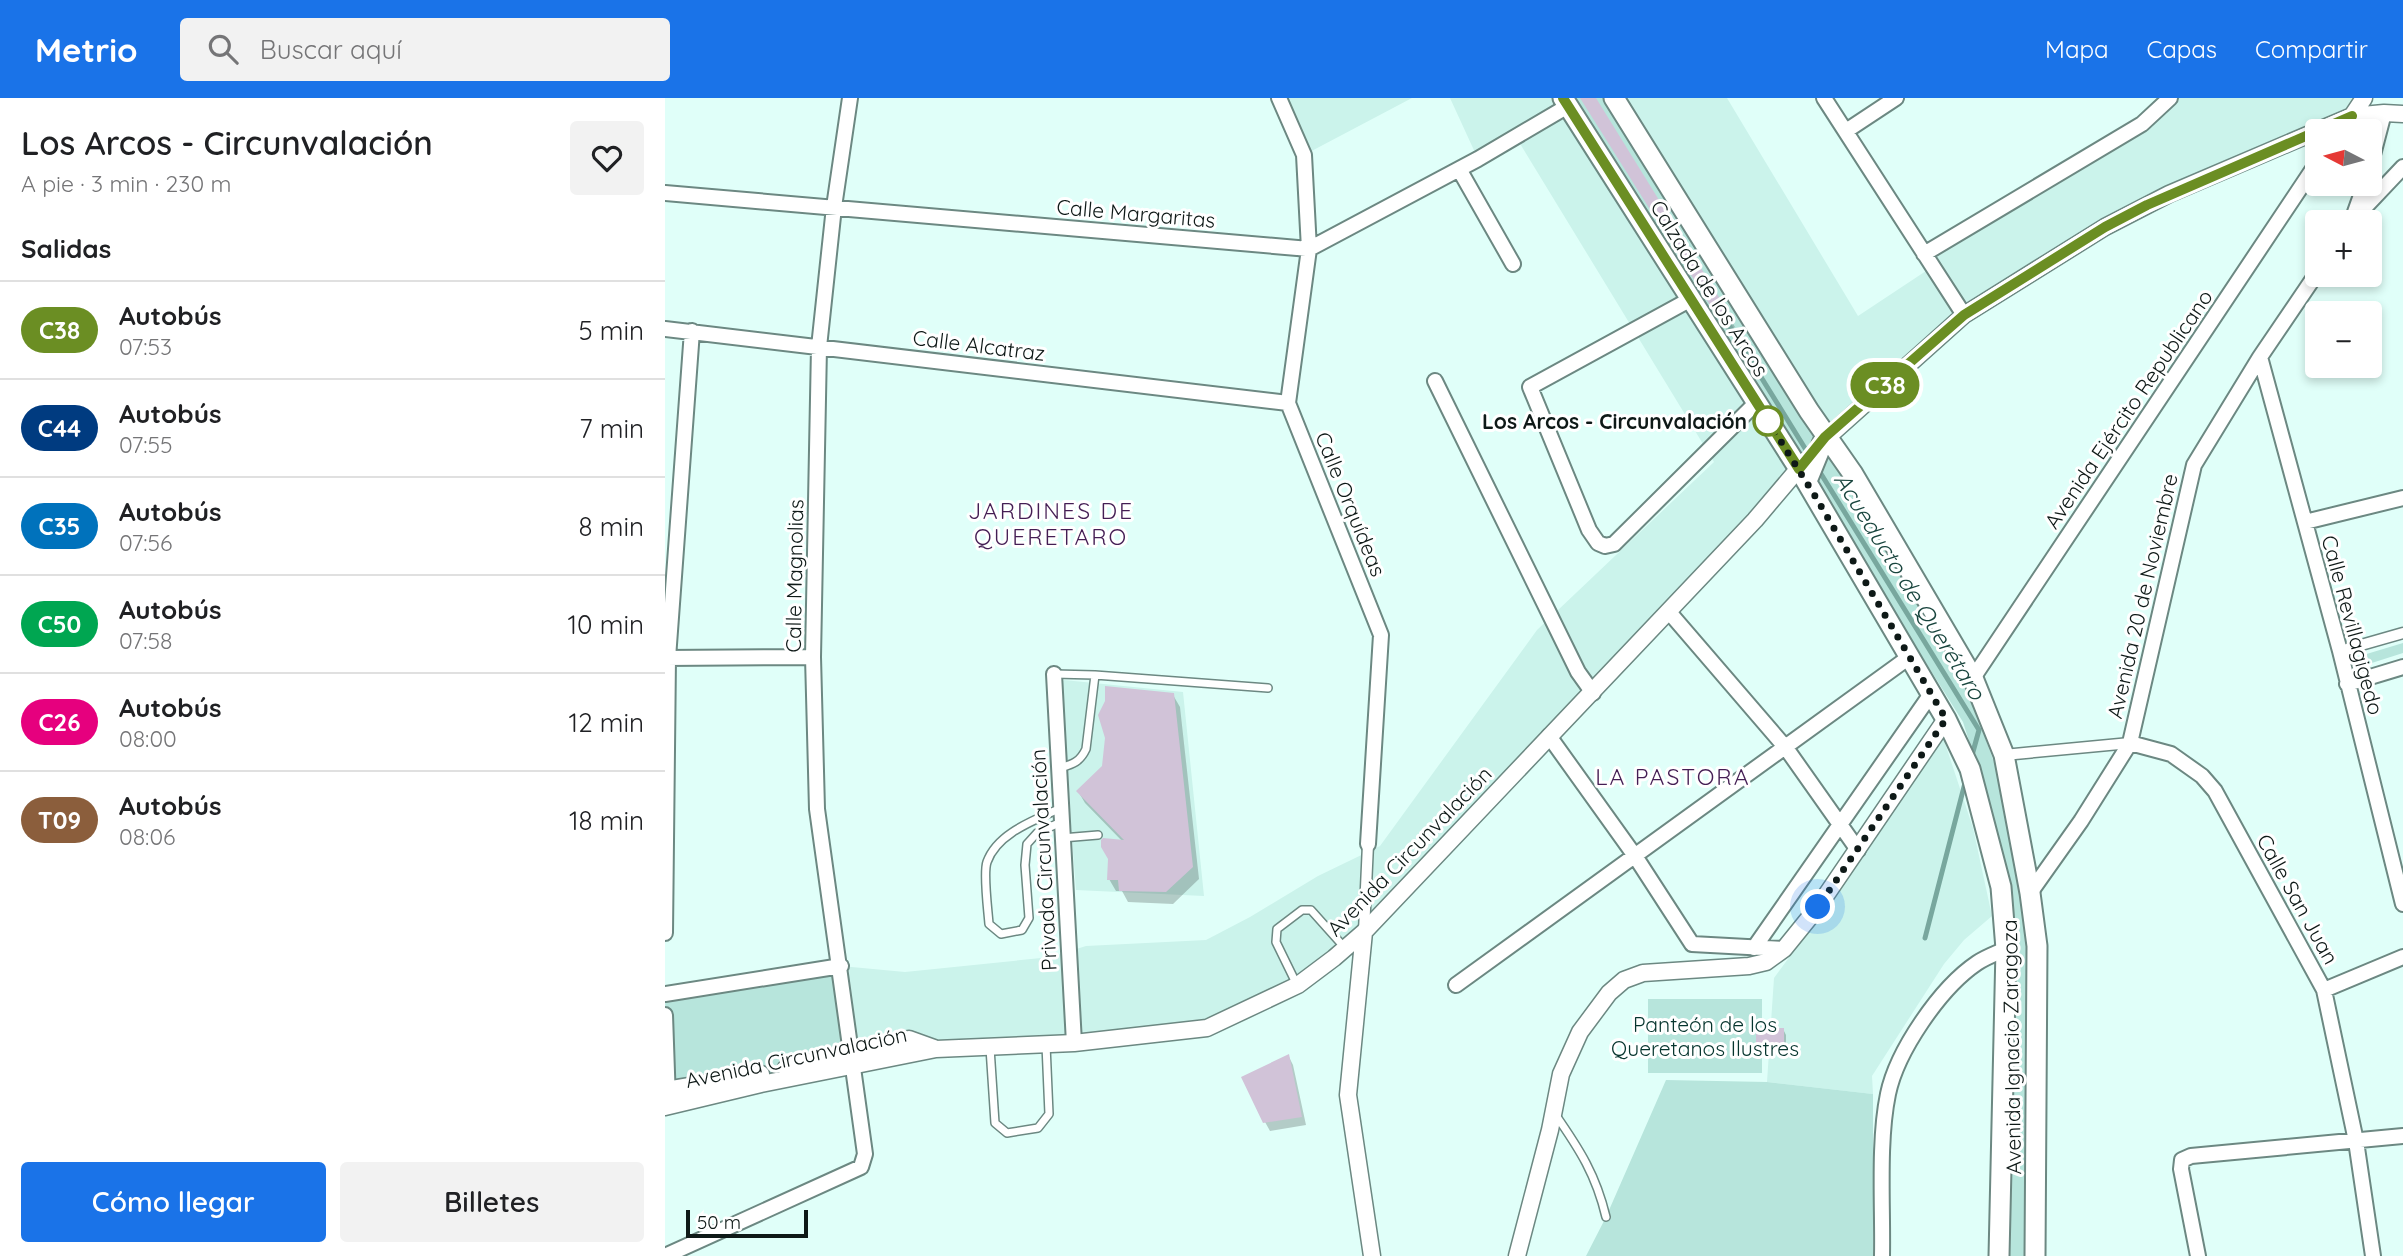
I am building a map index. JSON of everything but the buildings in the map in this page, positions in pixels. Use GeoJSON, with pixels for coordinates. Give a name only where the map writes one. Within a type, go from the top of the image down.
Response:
{"type":"FeatureCollection","features":[{"type":"Feature","properties":{"kind":"main road","name":"Calzada de los Arcos"},"geometry":{"type":"LineString","coordinates":[[1614,98],[1825,437],[1843,458],[1973,678]]}},
{"type":"Feature","properties":{"kind":"main road","name":"Calzada de los Arcos"},"geometry":{"type":"LineString","coordinates":[[1565,102],[1803,475],[1946,719]]}},
{"type":"Feature","properties":{"kind":"main road"},"geometry":{"type":"LineString","coordinates":[[1803,475],[1825,437]]}},
{"type":"Feature","properties":{"kind":"main road","name":"Avenida Ignacio Zaragoza"},"geometry":{"type":"LineString","coordinates":[[1973,678],[2004,755],[2030,893],[2037,946],[2035,1256]]}},
{"type":"Feature","properties":{"kind":"main road","name":"Avenida Ignacio Zaragoza"},"geometry":{"type":"LineString","coordinates":[[1946,719],[1970,769],[2001,887],[2007,949],[1999,1256]]}},
{"type":"Feature","properties":{"kind":"street","name":"Calle Magnolias"},"geometry":{"type":"LineString","coordinates":[[665,1256],[861,1167],[865,1154],[817,808],[813,657],[819,347],[850,98]]}},
{"type":"Feature","properties":{"kind":"street","name":"Calle Orquídeas"},"geometry":{"type":"LineString","coordinates":[[1279,98],[1304,155],[1309,249],[1288,403],[1381,635],[1364,932]]}},
{"type":"Feature","properties":{"kind":"street"},"geometry":{"type":"LineString","coordinates":[[1824,98],[1964,315]]}},
{"type":"Feature","properties":{"kind":"street"},"geometry":{"type":"LineString","coordinates":[[1846,131],[1896,98]]}},
{"type":"Feature","properties":{"kind":"street"},"geometry":{"type":"LineString","coordinates":[[1924,254],[2142,124],[2170,98]]}},
{"type":"Feature","properties":{"kind":"street"},"geometry":{"type":"LineString","coordinates":[[2350,119],[2364,98]]}},
{"type":"Feature","properties":{"kind":"street"},"geometry":{"type":"LineString","coordinates":[[1309,249],[1459,169],[1565,102]]}},
{"type":"Feature","properties":{"kind":"street"},"geometry":{"type":"LineString","coordinates":[[2382,124],[2385,113]]}},
{"type":"Feature","properties":{"kind":"street"},"geometry":{"type":"LineString","coordinates":[[1825,437],[1964,315],[2105,227],[2169,194],[2352,116],[2403,114]]}},
{"type":"Feature","properties":{"kind":"street"},"geometry":{"type":"LineString","coordinates":[[2362,210],[2403,167]]}},
{"type":"Feature","properties":{"kind":"street"},"geometry":{"type":"LineString","coordinates":[[1459,169],[1513,264]]}},
{"type":"Feature","properties":{"kind":"street","name":"Avenida Ejército Republicano"},"geometry":{"type":"LineString","coordinates":[[1973,678],[2305,181]]}},
{"type":"Feature","properties":{"kind":"street","name":"Calle Margaritas"},"geometry":{"type":"LineString","coordinates":[[665,193],[1309,249]]}},
{"type":"Feature","properties":{"kind":"street","name":"Avenida 20 de Noviembre"},"geometry":{"type":"LineString","coordinates":[[2030,893],[2081,821],[2130,743],[2194,466],[2260,357],[2308,287]]}},
{"type":"Feature","properties":{"kind":"street"},"geometry":{"type":"LineString","coordinates":[[1691,299],[1530,387],[1589,530],[1598,543],[1605,546],[1615,544],[1756,402]]}},
{"type":"Feature","properties":{"kind":"street","name":"Calle Alcatraz"},"geometry":{"type":"LineString","coordinates":[[665,329],[1288,403]]}},
{"type":"Feature","properties":{"kind":"street"},"geometry":{"type":"LineString","coordinates":[[665,933],[666,658],[692,331]]}},
{"type":"Feature","properties":{"kind":"street","name":"Calle Revillagigedo"},"geometry":{"type":"LineString","coordinates":[[2260,357],[2340,652],[2403,904]]}},
{"type":"Feature","properties":{"kind":"street"},"geometry":{"type":"LineString","coordinates":[[1435,382],[1578,672],[1593,693]]}},
{"type":"Feature","properties":{"kind":"street","name":"Avenida Circunvalación"},"geometry":{"type":"LineString","coordinates":[[666,1099],[761,1084],[853,1059],[936,1049],[1074,1043],[1207,1028],[1298,985],[1364,932],[1755,520],[1803,475]]}},
{"type":"Feature","properties":{"kind":"street"},"geometry":{"type":"LineString","coordinates":[[2305,522],[2403,498]]}},
{"type":"Feature","properties":{"kind":"street"},"geometry":{"type":"LineString","coordinates":[[1669,612],[1786,748],[1858,850]]}},
{"type":"Feature","properties":{"kind":"street"},"geometry":{"type":"LineString","coordinates":[[2340,652],[2403,633]]}},
{"type":"Feature","properties":{"kind":"street"},"geometry":{"type":"LineString","coordinates":[[666,658],[813,657]]}},
{"type":"Feature","properties":{"kind":"street"},"geometry":{"type":"LineString","coordinates":[[1456,985],[1908,658]]}},
{"type":"Feature","properties":{"kind":"street"},"geometry":{"type":"LineString","coordinates":[[2347,684],[2403,667]]}},
{"type":"Feature","properties":{"kind":"street","name":"Privada Circunvalación"},"geometry":{"type":"LineString","coordinates":[[1054,674],[1074,1043]]}},
{"type":"Feature","properties":{"kind":"street"},"geometry":{"type":"LineString","coordinates":[[1754,948],[1931,694]]}},
{"type":"Feature","properties":{"kind":"street"},"geometry":{"type":"LineString","coordinates":[[1517,1256],[1550,1130],[1561,1074],[1580,1032],[1609,993],[1624,979],[1643,973],[1749,966],[1766,962],[1784,949],[1818,907],[1946,719]]}},
{"type":"Feature","properties":{"kind":"street"},"geometry":{"type":"LineString","coordinates":[[1549,736],[1635,856],[1692,944],[1784,949]]}},
{"type":"Feature","properties":{"kind":"street","name":"Calle San Juan"},"geometry":{"type":"LineString","coordinates":[[2004,755],[2130,743],[2171,754],[2202,776],[2215,791],[2324,990],[2356,1141],[2374,1256]]}},
{"type":"Feature","properties":{"kind":"street"},"geometry":{"type":"LineString","coordinates":[[1364,932],[1348,1095],[1372,1256]]}},
{"type":"Feature","properties":{"kind":"street"},"geometry":{"type":"LineString","coordinates":[[1882,1256],[1884,1131],[1888,1094],[1895,1072],[1919,1024],[1957,980],[1978,963],[2007,949]]}},
{"type":"Feature","properties":{"kind":"street"},"geometry":{"type":"LineString","coordinates":[[2324,990],[2403,957]]}},
{"type":"Feature","properties":{"kind":"street"},"geometry":{"type":"LineString","coordinates":[[665,994],[841,966]]}},
{"type":"Feature","properties":{"kind":"street"},"geometry":{"type":"LineString","coordinates":[[665,1015],[666,1099]]}},
{"type":"Feature","properties":{"kind":"street"},"geometry":{"type":"LineString","coordinates":[[2199,1256],[2181,1169],[2182,1160],[2191,1156],[2403,1136]]}},
{"type":"Feature","properties":{"kind":"lane"},"geometry":{"type":"LineString","coordinates":[[1054,674],[1268,688]]}},
{"type":"Feature","properties":{"kind":"lane"},"geometry":{"type":"LineString","coordinates":[[1059,769],[1076,763],[1086,749],[1095,675]]}},
{"type":"Feature","properties":{"kind":"lane"},"geometry":{"type":"LineString","coordinates":[[1061,815],[1027,844],[1025,865],[1029,918],[1022,930],[1001,934],[989,923],[986,864],[1000,841],[1028,824],[1061,815]]}},
{"type":"Feature","properties":{"kind":"lane"},"geometry":{"type":"LineString","coordinates":[[1062,838],[1098,835]]}},
{"type":"Feature","properties":{"kind":"lane"},"geometry":{"type":"LineString","coordinates":[[1298,985],[1276,942],[1277,929],[1302,910],[1311,910],[1345,949]]}},
{"type":"Feature","properties":{"kind":"lane"},"geometry":{"type":"LineString","coordinates":[[990,1048],[995,1123],[1007,1133],[1038,1128],[1049,1114],[1046,1045]]}},
{"type":"Feature","properties":{"kind":"lane"},"geometry":{"type":"LineString","coordinates":[[1552,1111],[1584,1156],[1600,1192],[1607,1217]]}},
{"type":"Feature","properties":{"kind":"shaded area"},"geometry":{"type":"Polygon","coordinates":[[[1279,98],[1412,98],[1304,155],[1279,98]]]}},
{"type":"Feature","properties":{"kind":"shaded area"},"geometry":{"type":"Polygon","coordinates":[[[1450,98],[1563,98],[1799,469],[1334,958],[1207,1028],[852,1053],[841,966],[905,972],[1051,957],[1086,946],[1206,940],[1318,876],[1380,846],[1537,630],[1714,462],[1516,137],[1478,159],[1450,98]]]}},
{"type":"Feature","properties":{"kind":"shaded area"},"geometry":{"type":"Polygon","coordinates":[[[1614,98],[1727,98],[1858,316],[1932,267],[1924,254],[2170,98],[2364,98],[2352,116],[2345,119],[2305,119],[2305,136],[2169,194],[1964,315],[1825,437],[1614,98]]]}},
{"type":"Feature","properties":{"kind":"shaded area"},"geometry":{"type":"Polygon","coordinates":[[[1064,680],[1183,692],[1204,896],[1076,890],[1060,685],[1064,680]]]}},
{"type":"Feature","properties":{"kind":"shaded area"},"geometry":{"type":"Polygon","coordinates":[[[1941,731],[1973,828],[1992,916],[1964,940],[1944,964],[1872,1076],[1873,1094],[1767,1082],[1774,978],[1824,910],[1941,731]]]}},
{"type":"Feature","properties":{"kind":"green space"},"geometry":{"type":"Polygon","coordinates":[[[1572,98],[1605,98],[1868,517],[1971,700],[1994,762],[2008,818],[2033,958],[2029,1256],[2004,1256],[2010,918],[1979,772],[1963,722],[1572,98]]]}},
{"type":"Feature","properties":{"kind":"green space"},"geometry":{"type":"Polygon","coordinates":[[[2403,643],[2403,653],[2353,669],[2350,659],[2403,643]]]}},
{"type":"Feature","properties":{"kind":"green space"},"geometry":{"type":"Polygon","coordinates":[[[841,966],[852,1053],[761,1074],[667,1090],[665,994],[841,966]]]}},
{"type":"Feature","properties":{"kind":"green space","name":"Panteón de los Queretanos Ilustres"},"geometry":{"type":"Polygon","coordinates":[[[1648,999],[1762,999],[1762,1073],[1648,1073],[1648,999]]]}},
{"type":"Feature","properties":{"kind":"green space"},"geometry":{"type":"Polygon","coordinates":[[[1666,1080],[1767,1082],[1873,1094],[1873,1256],[1586,1256],[1666,1080]]]}},
{"type":"Feature","properties":{"kind":"waterway","name":"Acueducto de Querétaro"},"geometry":{"type":"LineString","coordinates":[[1722,314],[1811,458]]}},
{"type":"Feature","properties":{"kind":"waterway","name":"Acueducto de Querétaro"},"geometry":{"type":"LineString","coordinates":[[1818,469],[1979,730],[1971,759]]}},
{"type":"Feature","properties":{"kind":"waterway","name":"Acueducto de Querétaro"},"geometry":{"type":"LineString","coordinates":[[1925,938],[1966,779]]}},
{"type":"Feature","properties":{"kind":"bus line","name":"C38"},"geometry":{"type":"LineString","coordinates":[[1563,98],[1799,469],[1825,437],[1964,315],[2105,227],[2169,194],[2305,136]]}},
{"type":"Feature","properties":{"kind":"bus line","name":"C38"},"geometry":{"type":"LineString","coordinates":[[2345,119],[2352,116],[2350,119]]}},
{"type":"Feature","properties":{"kind":"place","name":"Los Arcos - Circunvalación"},"geometry":{"type":"Point","coordinates":[1768,421]}},
{"type":"Feature","properties":{"kind":"district","name":"JARDINES DE QUERETARO"},"geometry":{"type":"Point","coordinates":[1051,523]}},
{"type":"Feature","properties":{"kind":"district","name":"LA PASTORA"},"geometry":{"type":"Point","coordinates":[1673,776]}},
{"type":"Feature","properties":{"kind":"route"},"geometry":{"type":"LineString","coordinates":[[1768,421],[1946,719],[1818,907]]}}]}
